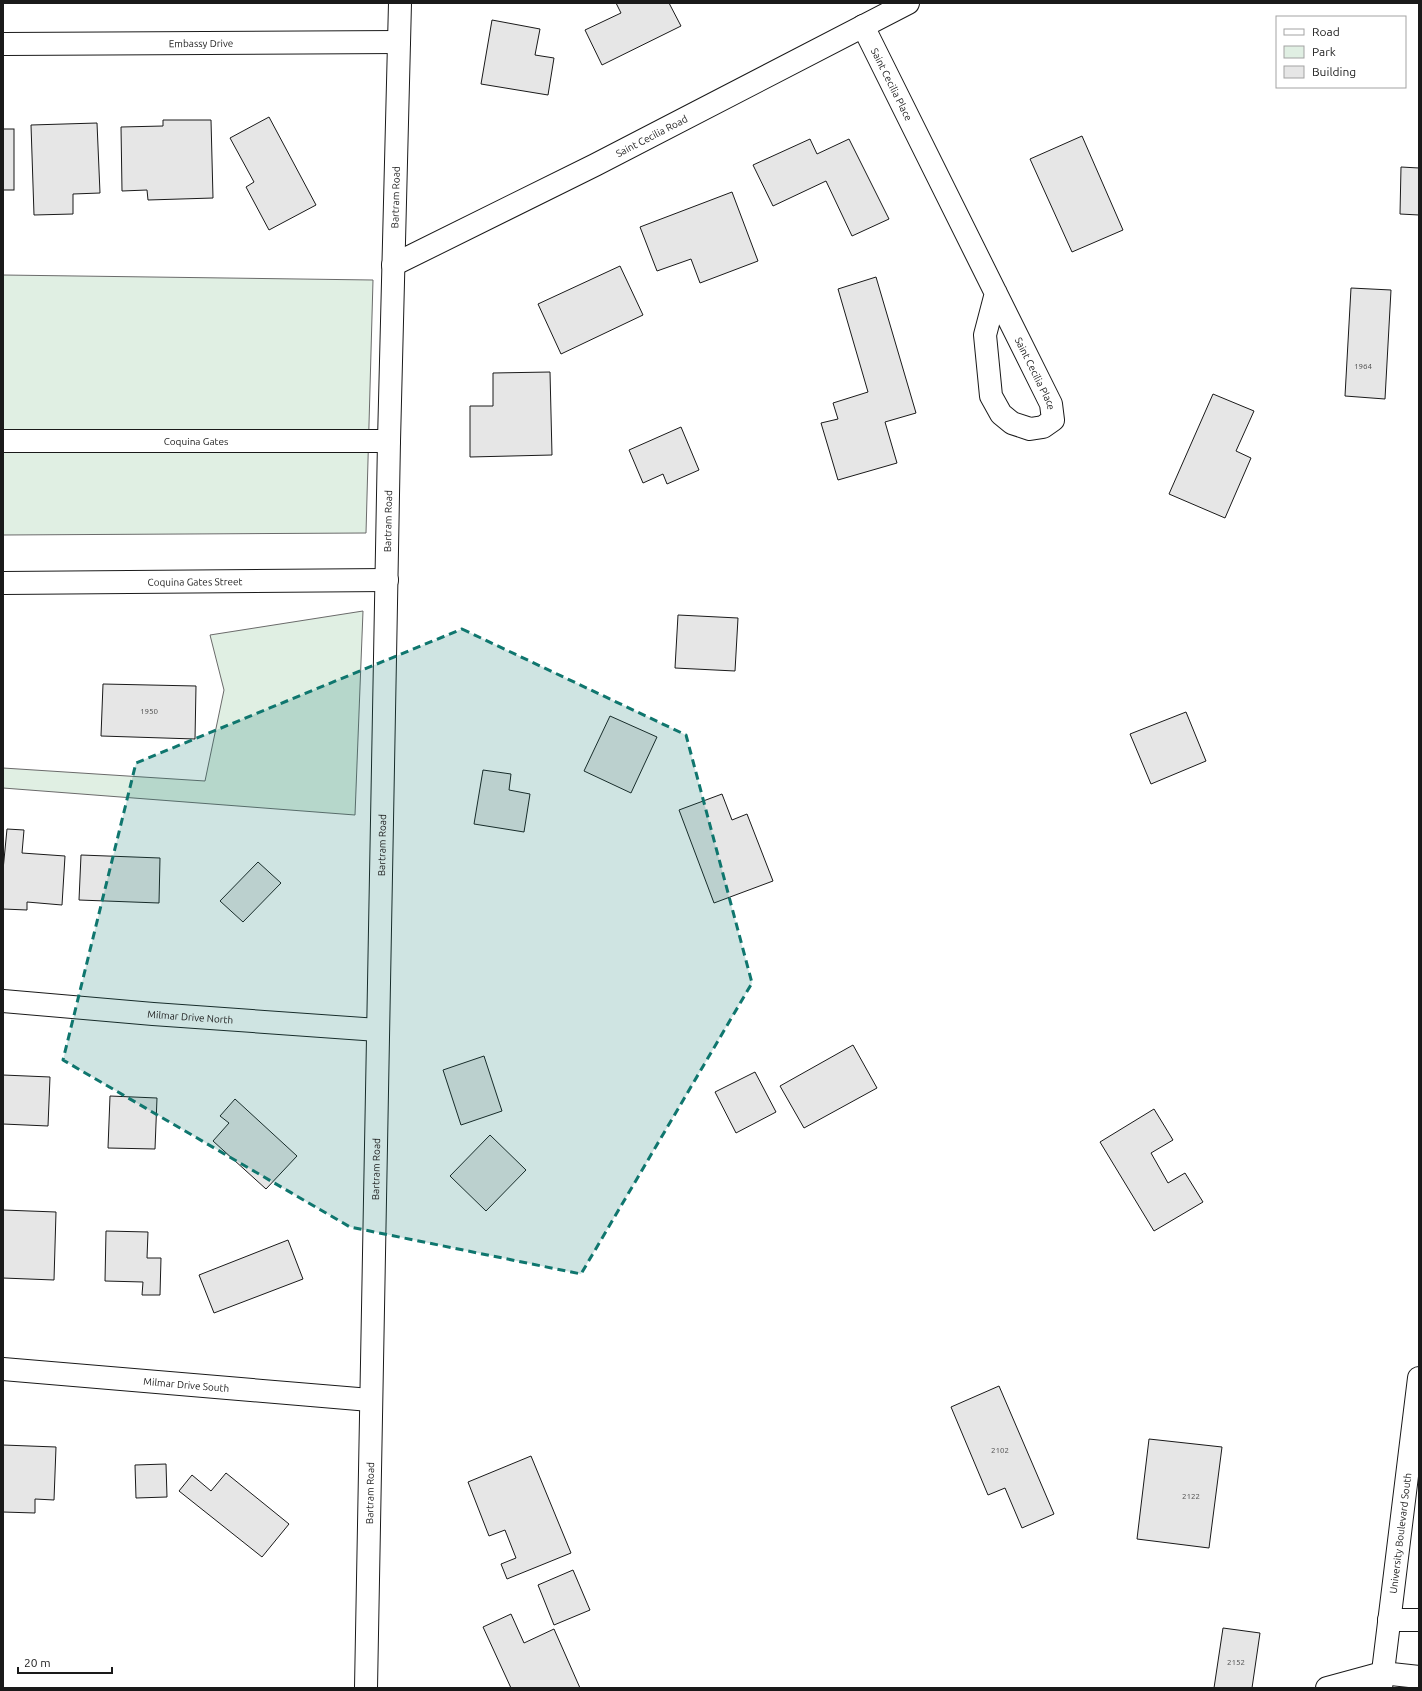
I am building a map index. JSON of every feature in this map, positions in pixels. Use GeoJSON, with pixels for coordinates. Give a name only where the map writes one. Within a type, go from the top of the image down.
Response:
{"type":"FeatureCollection","features":[{"type":"Feature","properties":{"kind":"street","name":"Bartram Road"},"geometry":{"type":"LineString","coordinates":[[366,1688],[370,1400],[389,441],[400,3]]}},
{"type":"Feature","properties":{"kind":"street","name":"Saint Cecilia Road"},"geometry":{"type":"LineString","coordinates":[[393,265],[595,165],[908,3]]}},
{"type":"Feature","properties":{"kind":"street","name":"Saint Cecilia Place"},"geometry":{"type":"LineString","coordinates":[[863,26],[996,293],[1051,404],[1053,420],[1043,427],[1030,429],[1012,423],[1001,414],[991,396],[985,334],[996,293]]}},
{"type":"Feature","properties":{"kind":"street","name":"Embassy Drive"},"geometry":{"type":"LineString","coordinates":[[3,44],[399,42]]}},
{"type":"Feature","properties":{"kind":"street","name":"Coquina Gates"},"geometry":{"type":"LineString","coordinates":[[3,441],[389,441]]}},
{"type":"Feature","properties":{"kind":"street","name":"Coquina Gates Street"},"geometry":{"type":"LineString","coordinates":[[3,583],[387,580]]}},
{"type":"Feature","properties":{"kind":"street","name":"Milmar Drive North"},"geometry":{"type":"LineString","coordinates":[[3,1001],[153,1014],[378,1030]]}},
{"type":"Feature","properties":{"kind":"street","name":"Milmar Drive South"},"geometry":{"type":"LineString","coordinates":[[3,1370],[370,1400]]}},
{"type":"Feature","properties":{"kind":"street","name":"University Boulevard South"},"geometry":{"type":"LineString","coordinates":[[1382,1681],[1419,1378]]}},
{"type":"Feature","properties":{"kind":"street"},"geometry":{"type":"LineString","coordinates":[[1389,1620],[1419,1620]]}},
{"type":"Feature","properties":{"kind":"street"},"geometry":{"type":"LineString","coordinates":[[1327,1688],[1419,1677]]}},
{"type":"Feature","properties":{"kind":"highlighted area"},"geometry":{"type":"Polygon","coordinates":[[[462,629],[686,735],[752,983],[581,1274],[350,1227],[63,1060],[136,763],[462,629]]]}},
{"type":"Feature","properties":{"kind":"green space"},"geometry":{"type":"Polygon","coordinates":[[[3,275],[373,280],[366,533],[3,535],[3,275]]]}},
{"type":"Feature","properties":{"kind":"green space"},"geometry":{"type":"Polygon","coordinates":[[[363,611],[355,815],[3,788],[3,768],[205,781],[224,690],[210,635],[363,611]]]}},
{"type":"Feature","properties":{"kind":"building"},"geometry":{"type":"Polygon","coordinates":[[[616,3],[669,3],[681,26],[602,65],[585,30],[621,13],[616,3]]]}},
{"type":"Feature","properties":{"kind":"building"},"geometry":{"type":"Polygon","coordinates":[[[492,20],[540,29],[535,55],[554,58],[548,95],[481,84],[492,20]]]}},
{"type":"Feature","properties":{"kind":"building"},"geometry":{"type":"Polygon","coordinates":[[[269,117],[316,205],[269,230],[246,187],[254,182],[230,138],[269,117]]]}},
{"type":"Feature","properties":{"kind":"building"},"geometry":{"type":"Polygon","coordinates":[[[163,120],[211,120],[213,198],[148,200],[147,190],[122,191],[121,127],[163,126],[163,120]]]}},
{"type":"Feature","properties":{"kind":"building"},"geometry":{"type":"Polygon","coordinates":[[[97,123],[100,193],[73,194],[73,214],[34,215],[31,125],[97,123]]]}},
{"type":"Feature","properties":{"kind":"building"},"geometry":{"type":"Polygon","coordinates":[[[3,129],[14,129],[14,190],[3,190],[3,129]]]}},
{"type":"Feature","properties":{"kind":"building"},"geometry":{"type":"Polygon","coordinates":[[[1082,136],[1123,230],[1072,252],[1030,159],[1082,136]]]}},
{"type":"Feature","properties":{"kind":"building"},"geometry":{"type":"Polygon","coordinates":[[[810,139],[817,154],[849,139],[889,219],[852,236],[826,181],[773,206],[753,165],[810,139]]]}},
{"type":"Feature","properties":{"kind":"building"},"geometry":{"type":"Polygon","coordinates":[[[1401,167],[1419,168],[1419,215],[1400,214],[1401,167]]]}},
{"type":"Feature","properties":{"kind":"building"},"geometry":{"type":"Polygon","coordinates":[[[732,192],[758,261],[700,283],[691,259],[657,271],[640,227],[732,192]]]}},
{"type":"Feature","properties":{"kind":"building"},"geometry":{"type":"Polygon","coordinates":[[[620,266],[643,315],[561,354],[538,304],[620,266]]]}},
{"type":"Feature","properties":{"kind":"building"},"geometry":{"type":"Polygon","coordinates":[[[876,277],[916,413],[885,422],[897,463],[838,480],[821,423],[838,419],[833,403],[868,392],[838,289],[876,277]]]}},
{"type":"Feature","properties":{"kind":"building"},"geometry":{"type":"Polygon","coordinates":[[[1351,288],[1391,290],[1385,399],[1345,396],[1351,288]]]}},
{"type":"Feature","properties":{"kind":"building"},"geometry":{"type":"Polygon","coordinates":[[[550,372],[552,455],[470,457],[470,406],[493,406],[493,373],[550,372]]]}},
{"type":"Feature","properties":{"kind":"building"},"geometry":{"type":"Polygon","coordinates":[[[1213,394],[1254,411],[1236,451],[1251,458],[1225,518],[1169,494],[1213,394]]]}},
{"type":"Feature","properties":{"kind":"building"},"geometry":{"type":"Polygon","coordinates":[[[681,427],[699,470],[667,484],[663,474],[643,483],[629,450],[681,427]]]}},
{"type":"Feature","properties":{"kind":"building"},"geometry":{"type":"Polygon","coordinates":[[[678,615],[738,618],[735,671],[675,668],[678,615]]]}},
{"type":"Feature","properties":{"kind":"building"},"geometry":{"type":"Polygon","coordinates":[[[103,684],[196,686],[195,739],[101,736],[103,684]]]}},
{"type":"Feature","properties":{"kind":"building"},"geometry":{"type":"Polygon","coordinates":[[[1186,712],[1206,761],[1151,784],[1130,734],[1186,712]]]}},
{"type":"Feature","properties":{"kind":"building"},"geometry":{"type":"Polygon","coordinates":[[[610,716],[657,737],[631,793],[584,771],[610,716]]]}},
{"type":"Feature","properties":{"kind":"building"},"geometry":{"type":"Polygon","coordinates":[[[483,770],[511,774],[509,790],[530,794],[524,832],[474,824],[483,770]]]}},
{"type":"Feature","properties":{"kind":"building"},"geometry":{"type":"Polygon","coordinates":[[[722,794],[732,820],[747,814],[773,881],[714,903],[679,810],[722,794]]]}},
{"type":"Feature","properties":{"kind":"building"},"geometry":{"type":"Polygon","coordinates":[[[7,829],[24,830],[22,853],[65,856],[62,905],[27,902],[27,910],[3,909],[3,870],[7,829]]]}},
{"type":"Feature","properties":{"kind":"building"},"geometry":{"type":"Polygon","coordinates":[[[81,855],[160,858],[159,903],[79,900],[81,855]]]}},
{"type":"Feature","properties":{"kind":"building"},"geometry":{"type":"Polygon","coordinates":[[[258,862],[281,883],[243,922],[220,901],[258,862]]]}},
{"type":"Feature","properties":{"kind":"building"},"geometry":{"type":"Polygon","coordinates":[[[853,1045],[877,1088],[804,1128],[780,1086],[853,1045]]]}},
{"type":"Feature","properties":{"kind":"building"},"geometry":{"type":"Polygon","coordinates":[[[484,1056],[502,1111],[461,1125],[443,1070],[484,1056]]]}},
{"type":"Feature","properties":{"kind":"building"},"geometry":{"type":"Polygon","coordinates":[[[755,1072],[776,1112],[736,1133],[715,1092],[755,1072]]]}},
{"type":"Feature","properties":{"kind":"building"},"geometry":{"type":"Polygon","coordinates":[[[3,1075],[50,1077],[48,1126],[3,1124],[3,1075]]]}},
{"type":"Feature","properties":{"kind":"building"},"geometry":{"type":"Polygon","coordinates":[[[110,1096],[157,1098],[155,1149],[108,1148],[110,1096]]]}},
{"type":"Feature","properties":{"kind":"building"},"geometry":{"type":"Polygon","coordinates":[[[235,1099],[297,1156],[266,1189],[213,1141],[229,1123],[220,1116],[235,1099]]]}},
{"type":"Feature","properties":{"kind":"building"},"geometry":{"type":"Polygon","coordinates":[[[1154,1109],[1173,1140],[1151,1153],[1168,1183],[1185,1173],[1203,1202],[1154,1231],[1100,1142],[1154,1109]]]}},
{"type":"Feature","properties":{"kind":"building"},"geometry":{"type":"Polygon","coordinates":[[[490,1135],[526,1170],[486,1211],[450,1176],[490,1135]]]}},
{"type":"Feature","properties":{"kind":"building"},"geometry":{"type":"Polygon","coordinates":[[[3,1210],[56,1212],[54,1280],[3,1278],[3,1210]]]}},
{"type":"Feature","properties":{"kind":"building"},"geometry":{"type":"Polygon","coordinates":[[[106,1231],[148,1232],[147,1258],[161,1258],[160,1295],[142,1295],[143,1282],[105,1281],[106,1231]]]}},
{"type":"Feature","properties":{"kind":"building"},"geometry":{"type":"Polygon","coordinates":[[[288,1240],[303,1279],[214,1313],[199,1275],[288,1240]]]}},
{"type":"Feature","properties":{"kind":"building"},"geometry":{"type":"Polygon","coordinates":[[[999,1386],[1054,1514],[1022,1528],[1005,1488],[988,1495],[951,1407],[999,1386]]]}},
{"type":"Feature","properties":{"kind":"building"},"geometry":{"type":"Polygon","coordinates":[[[1149,1439],[1222,1447],[1209,1548],[1137,1539],[1149,1439]]]}},
{"type":"Feature","properties":{"kind":"building"},"geometry":{"type":"Polygon","coordinates":[[[3,1445],[56,1447],[54,1500],[35,1499],[35,1513],[3,1512],[3,1445]]]}},
{"type":"Feature","properties":{"kind":"building"},"geometry":{"type":"Polygon","coordinates":[[[531,1456],[571,1553],[507,1579],[501,1564],[516,1558],[505,1530],[489,1536],[468,1482],[531,1456]]]}},
{"type":"Feature","properties":{"kind":"building"},"geometry":{"type":"Polygon","coordinates":[[[166,1464],[167,1497],[136,1498],[135,1465],[166,1464]]]}},
{"type":"Feature","properties":{"kind":"building"},"geometry":{"type":"Polygon","coordinates":[[[226,1473],[289,1524],[262,1557],[179,1491],[192,1475],[211,1491],[226,1473]]]}},
{"type":"Feature","properties":{"kind":"building"},"geometry":{"type":"Polygon","coordinates":[[[573,1570],[590,1610],[554,1625],[538,1585],[573,1570]]]}},
{"type":"Feature","properties":{"kind":"building"},"geometry":{"type":"Polygon","coordinates":[[[511,1614],[524,1643],[554,1629],[580,1688],[511,1688],[483,1627],[511,1614]]]}},
{"type":"Feature","properties":{"kind":"building"},"geometry":{"type":"Polygon","coordinates":[[[1223,1628],[1260,1633],[1252,1688],[1214,1688],[1223,1628]]]}}]}
